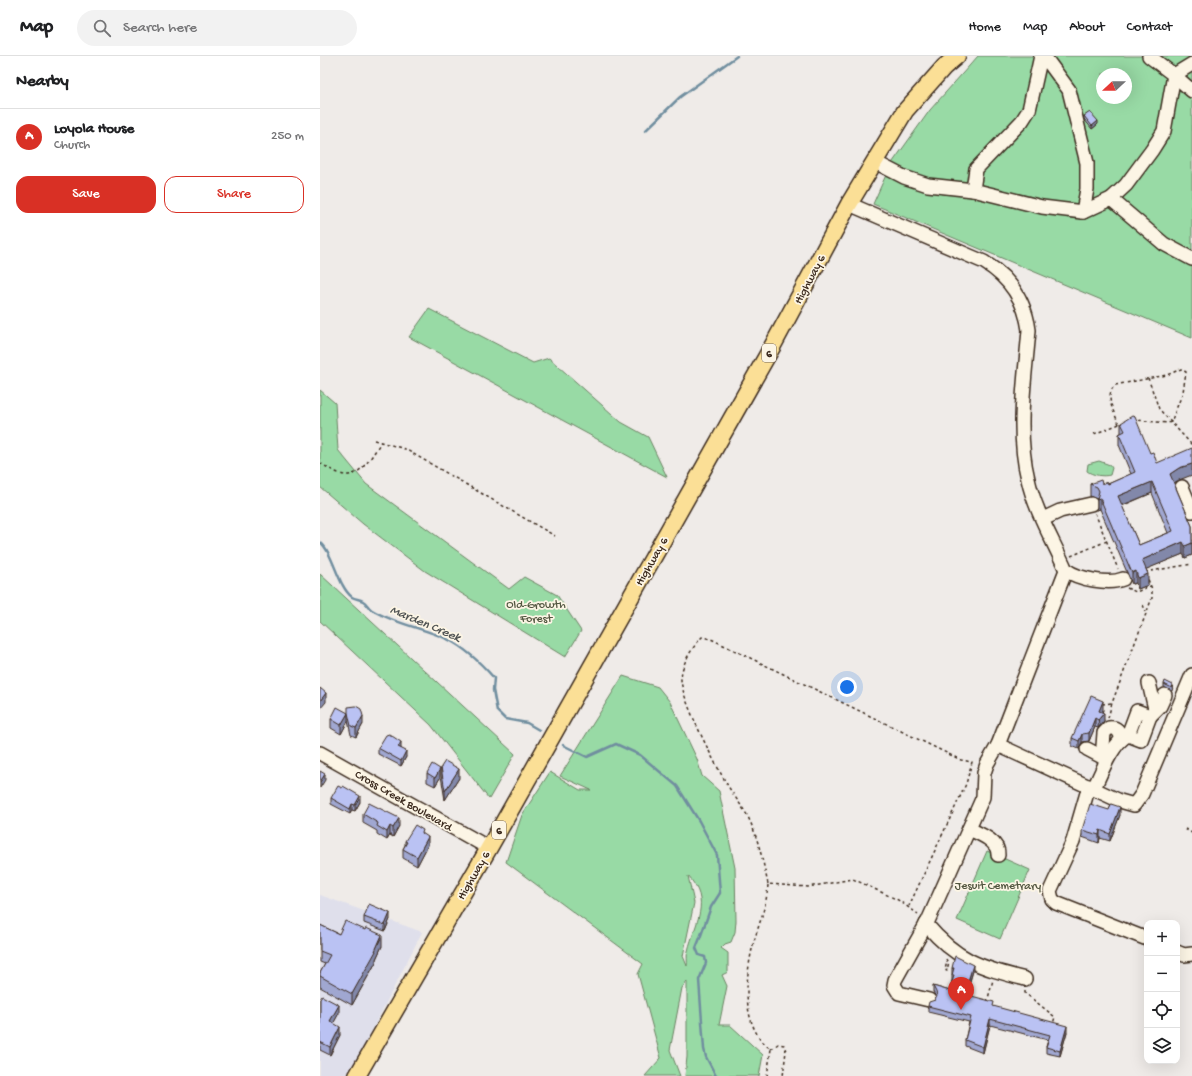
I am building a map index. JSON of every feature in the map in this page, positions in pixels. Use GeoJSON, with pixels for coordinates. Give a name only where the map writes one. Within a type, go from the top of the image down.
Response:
{"type":"FeatureCollection","features":[{"type":"Feature","properties":{"kind":"main road","name":"Highway 6"},"geometry":{"type":"LineString","coordinates":[[357,1076],[769,352],[849,204],[905,111],[944,67],[957,56]]}},
{"type":"Feature","properties":{"kind":"street"},"geometry":{"type":"LineString","coordinates":[[973,190],[976,169],[1022,121],[1029,110],[1041,56]]}},
{"type":"Feature","properties":{"kind":"street"},"geometry":{"type":"LineString","coordinates":[[1044,56],[1070,90],[1087,163],[1087,189],[1083,212]]}},
{"type":"Feature","properties":{"kind":"street"},"geometry":{"type":"LineString","coordinates":[[1149,56],[1192,91]]}},
{"type":"Feature","properties":{"kind":"street"},"geometry":{"type":"LineString","coordinates":[[875,162],[921,183],[973,190],[1042,207],[1083,212],[1111,199],[1140,168],[1164,131],[1174,75],[1192,64]]}},
{"type":"Feature","properties":{"kind":"street"},"geometry":{"type":"LineString","coordinates":[[1111,199],[1164,244],[1192,259]]}},
{"type":"Feature","properties":{"kind":"street"},"geometry":{"type":"LineString","coordinates":[[849,204],[984,262],[1004,276],[1018,295],[1027,318],[1029,330],[1022,426],[1024,460],[1028,480],[1043,519],[1066,570],[1074,576],[1115,582],[1121,575]]}},
{"type":"Feature","properties":{"kind":"street"},"geometry":{"type":"LineString","coordinates":[[1182,487],[1192,511]]}},
{"type":"Feature","properties":{"kind":"street"},"geometry":{"type":"LineString","coordinates":[[1043,519],[1060,511],[1092,506]]}},
{"type":"Feature","properties":{"kind":"street"},"geometry":{"type":"LineString","coordinates":[[929,1000],[899,993],[894,985],[895,980],[927,923],[983,797],[984,773],[987,764],[998,745],[1066,570]]}},
{"type":"Feature","properties":{"kind":"street"},"geometry":{"type":"LineString","coordinates":[[998,745],[1120,801],[1134,805],[1142,794],[1192,675]]}},
{"type":"Feature","properties":{"kind":"street"},"geometry":{"type":"LineString","coordinates":[[1149,683],[1152,713]]}},
{"type":"Feature","properties":{"kind":"street"},"geometry":{"type":"LineString","coordinates":[[1144,938],[1056,902],[1051,896],[1050,891],[1073,841],[1092,787],[1106,759],[1125,737],[1137,711],[1152,713],[1160,706],[1165,695]]}},
{"type":"Feature","properties":{"kind":"street"},"geometry":{"type":"LineString","coordinates":[[1106,759],[1103,746],[1103,736],[1109,728],[1119,730],[1125,737]]}},
{"type":"Feature","properties":{"kind":"street"},"geometry":{"type":"LineString","coordinates":[[1087,749],[1106,759]]}},
{"type":"Feature","properties":{"kind":"street","name":"Cross Creek Boulevard"},"geometry":{"type":"LineString","coordinates":[[320,753],[488,848]]}},
{"type":"Feature","properties":{"kind":"street"},"geometry":{"type":"LineString","coordinates":[[969,829],[981,834],[994,844],[998,851],[998,855]]}},
{"type":"Feature","properties":{"kind":"street"},"geometry":{"type":"LineString","coordinates":[[927,923],[946,945],[969,961],[986,969],[1024,979]]}},
{"type":"Feature","properties":{"kind":"street"},"geometry":{"type":"LineString","coordinates":[[1180,953],[1192,954]]}},
{"type":"Feature","properties":{"kind":"path"},"geometry":{"type":"LineString","coordinates":[[1120,424],[1110,397],[1113,387],[1118,383],[1167,375],[1181,370],[1186,372],[1183,392],[1171,422]]}},
{"type":"Feature","properties":{"kind":"path"},"geometry":{"type":"LineString","coordinates":[[1148,378],[1159,409],[1192,445]]}},
{"type":"Feature","properties":{"kind":"path"},"geometry":{"type":"LineString","coordinates":[[1138,427],[1133,420],[1171,422]]}},
{"type":"Feature","properties":{"kind":"path"},"geometry":{"type":"LineString","coordinates":[[1094,434],[1126,422]]}},
{"type":"Feature","properties":{"kind":"path"},"geometry":{"type":"LineString","coordinates":[[374,440],[404,449],[555,536]]}},
{"type":"Feature","properties":{"kind":"path"},"geometry":{"type":"LineString","coordinates":[[320,463],[349,476],[360,470],[381,442]]}},
{"type":"Feature","properties":{"kind":"path"},"geometry":{"type":"LineString","coordinates":[[1092,506],[1121,575]]}},
{"type":"Feature","properties":{"kind":"path"},"geometry":{"type":"LineString","coordinates":[[1075,555],[1107,541]]}},
{"type":"Feature","properties":{"kind":"path"},"geometry":{"type":"LineString","coordinates":[[1109,728],[1108,714],[1153,593],[1145,572],[1192,564]]}},
{"type":"Feature","properties":{"kind":"path"},"geometry":{"type":"LineString","coordinates":[[1136,592],[1151,586]]}},
{"type":"Feature","properties":{"kind":"path"},"geometry":{"type":"LineString","coordinates":[[1143,605],[1146,612]]}},
{"type":"Feature","properties":{"kind":"path"},"geometry":{"type":"LineString","coordinates":[[771,1049],[759,1037],[748,1009],[749,966],[762,921],[768,884],[758,843],[748,818],[720,770],[686,698],[681,680],[684,667],[691,650],[702,637],[711,639],[961,760],[972,762],[966,784],[909,906]]}},
{"type":"Feature","properties":{"kind":"path"},"geometry":{"type":"LineString","coordinates":[[1101,704],[1107,705],[1112,703]]}},
{"type":"Feature","properties":{"kind":"path"},"geometry":{"type":"LineString","coordinates":[[1185,830],[1192,833]]}},
{"type":"Feature","properties":{"kind":"path"},"geometry":{"type":"LineString","coordinates":[[768,884],[808,887],[853,879],[909,906],[927,923]]}},
{"type":"Feature","properties":{"kind":"path"},"geometry":{"type":"LineString","coordinates":[[943,954],[947,961],[945,970],[947,971],[949,961],[951,962]]}},
{"type":"Feature","properties":{"kind":"path"},"geometry":{"type":"LineString","coordinates":[[988,1002],[994,975]]}},
{"type":"Feature","properties":{"kind":"path"},"geometry":{"type":"LineString","coordinates":[[1025,993],[1055,1017],[1052,1027]]}},
{"type":"Feature","properties":{"kind":"path"},"geometry":{"type":"LineString","coordinates":[[767,1076],[771,1049],[778,1044],[784,1044],[786,1051],[783,1076]]}},
{"type":"Feature","properties":{"kind":"shaded area"},"geometry":{"type":"Polygon","coordinates":[[[320,895],[422,932],[349,1076],[320,1076],[320,895]]]}},
{"type":"Feature","properties":{"kind":"green space"},"geometry":{"type":"Polygon","coordinates":[[[978,56],[1192,56],[1192,338],[873,204],[890,166],[930,110],[978,56]]]}},
{"type":"Feature","properties":{"kind":"green space"},"geometry":{"type":"Polygon","coordinates":[[[429,309],[533,363],[549,358],[621,422],[648,437],[667,477],[409,337],[429,309]]]}},
{"type":"Feature","properties":{"kind":"green space","name":"Old-Growth Forest"},"geometry":{"type":"Polygon","coordinates":[[[320,390],[335,403],[338,450],[366,484],[509,589],[524,577],[557,595],[581,631],[565,657],[425,571],[363,524],[320,487],[320,390]]]}},
{"type":"Feature","properties":{"kind":"green space"},"geometry":{"type":"Polygon","coordinates":[[[1099,461],[1110,465],[1112,468],[1110,475],[1104,476],[1092,474],[1087,471],[1088,464],[1099,461]]]}},
{"type":"Feature","properties":{"kind":"green space"},"geometry":{"type":"Polygon","coordinates":[[[320,574],[515,754],[489,799],[431,725],[320,621],[320,574]]]}},
{"type":"Feature","properties":{"kind":"green space"},"geometry":{"type":"Polygon","coordinates":[[[623,676],[658,687],[670,702],[697,759],[702,776],[719,791],[735,868],[735,932],[731,942],[725,944],[721,948],[728,953],[728,972],[722,975],[727,986],[719,1025],[730,1025],[763,1055],[759,1076],[685,1076],[687,1057],[687,981],[682,988],[670,1050],[680,1076],[645,1076],[661,1058],[638,974],[643,964],[506,862],[522,815],[550,772],[580,790],[591,790],[560,776],[623,676]],[[688,876],[694,903],[683,956],[687,966],[687,953],[700,912],[699,895],[695,885],[688,876]]]}},
{"type":"Feature","properties":{"kind":"green space","name":"Jesuit Cemetrary"},"geometry":{"type":"Polygon","coordinates":[[[987,851],[1030,870],[1000,939],[957,920],[987,851]]]}},
{"type":"Feature","properties":{"kind":"building"},"geometry":{"type":"Polygon","coordinates":[[[1090,112],[1098,121],[1092,126],[1084,116],[1090,112]]]}},
{"type":"Feature","properties":{"kind":"building"},"geometry":{"type":"Polygon","coordinates":[[[1132,416],[1135,417],[1150,453],[1153,452],[1157,463],[1192,448],[1192,464],[1179,468],[1170,474],[1192,526],[1192,543],[1185,546],[1183,542],[1142,560],[1148,574],[1138,578],[1136,571],[1132,573],[1100,498],[1097,499],[1099,491],[1097,487],[1090,484],[1101,480],[1102,484],[1107,482],[1108,484],[1135,472],[1119,434],[1125,431],[1121,423],[1132,416]],[[1152,482],[1118,496],[1139,545],[1173,531],[1152,482]]]}},
{"type":"Feature","properties":{"kind":"building"},"geometry":{"type":"Polygon","coordinates":[[[1165,681],[1173,685],[1172,688],[1164,684],[1165,681]]]}},
{"type":"Feature","properties":{"kind":"building"},"geometry":{"type":"Polygon","coordinates":[[[320,688],[326,693],[320,701],[320,688]]]}},
{"type":"Feature","properties":{"kind":"building"},"geometry":{"type":"Polygon","coordinates":[[[1091,696],[1103,701],[1099,711],[1104,713],[1098,720],[1095,718],[1089,733],[1082,734],[1079,741],[1072,738],[1091,696]]]}},
{"type":"Feature","properties":{"kind":"building"},"geometry":{"type":"Polygon","coordinates":[[[356,706],[361,709],[363,716],[356,728],[351,726],[348,707],[356,706]]]}},
{"type":"Feature","properties":{"kind":"building"},"geometry":{"type":"Polygon","coordinates":[[[337,707],[348,713],[341,725],[331,719],[337,707]]]}},
{"type":"Feature","properties":{"kind":"building"},"geometry":{"type":"Polygon","coordinates":[[[389,734],[401,742],[398,747],[406,751],[401,761],[378,748],[386,735],[389,734]]]}},
{"type":"Feature","properties":{"kind":"building"},"geometry":{"type":"Polygon","coordinates":[[[445,761],[459,769],[445,791],[441,767],[445,761]]]}},
{"type":"Feature","properties":{"kind":"building"},"geometry":{"type":"Polygon","coordinates":[[[432,764],[440,769],[435,778],[427,773],[432,764]]]}},
{"type":"Feature","properties":{"kind":"building"},"geometry":{"type":"Polygon","coordinates":[[[320,771],[325,774],[320,782],[320,771]]]}},
{"type":"Feature","properties":{"kind":"building"},"geometry":{"type":"Polygon","coordinates":[[[338,786],[342,788],[343,786],[360,796],[355,805],[352,804],[350,809],[331,798],[338,786]]]}},
{"type":"Feature","properties":{"kind":"building"},"geometry":{"type":"Polygon","coordinates":[[[369,803],[399,818],[393,828],[390,826],[387,832],[377,826],[378,823],[363,814],[369,803]]]}},
{"type":"Feature","properties":{"kind":"building"},"geometry":{"type":"Polygon","coordinates":[[[1090,804],[1109,810],[1111,804],[1120,807],[1110,834],[1100,830],[1099,835],[1082,830],[1090,804]]]}},
{"type":"Feature","properties":{"kind":"building"},"geometry":{"type":"Polygon","coordinates":[[[415,825],[423,830],[422,833],[428,837],[417,857],[403,849],[407,842],[405,841],[415,825]]]}},
{"type":"Feature","properties":{"kind":"building"},"geometry":{"type":"Polygon","coordinates":[[[369,904],[390,913],[385,925],[364,917],[369,904]]]}},
{"type":"Feature","properties":{"kind":"building"},"geometry":{"type":"Polygon","coordinates":[[[345,921],[365,930],[366,928],[382,935],[376,951],[352,994],[320,976],[320,973],[330,955],[320,951],[320,925],[339,934],[345,921]]]}},
{"type":"Feature","properties":{"kind":"building"},"geometry":{"type":"Polygon","coordinates":[[[955,956],[973,965],[964,994],[994,1002],[993,1006],[1067,1026],[1060,1051],[1046,1047],[1050,1035],[990,1019],[983,1047],[965,1040],[971,1017],[928,1006],[929,1002],[935,1000],[937,996],[933,986],[950,991],[954,975],[952,975],[954,968],[952,968],[955,956]]]}},
{"type":"Feature","properties":{"kind":"building"},"geometry":{"type":"Polygon","coordinates":[[[322,996],[339,1005],[330,1021],[340,1027],[330,1047],[320,1042],[320,999],[322,996]]]}},
{"type":"Feature","properties":{"kind":"waterway"},"geometry":{"type":"LineString","coordinates":[[645,131],[680,97],[737,56]]}},
{"type":"Feature","properties":{"kind":"waterway","name":"Marden Creek"},"geometry":{"type":"LineString","coordinates":[[320,542],[329,553],[343,586],[352,597],[363,601],[371,609],[381,615],[438,635],[466,651],[494,678],[493,690],[497,711],[505,719],[527,723],[539,730]]}},
{"type":"Feature","properties":{"kind":"waterway"},"geometry":{"type":"LineString","coordinates":[[563,745],[587,757],[616,744],[640,755],[677,786],[699,821],[717,855],[720,893],[711,907],[696,948],[699,955],[705,957],[706,963],[699,980],[704,1049],[706,1057],[716,1076]]}},
{"type":"Feature","properties":{"kind":"place","name":"Loyola House"},"geometry":{"type":"Point","coordinates":[961,1010]}}]}
